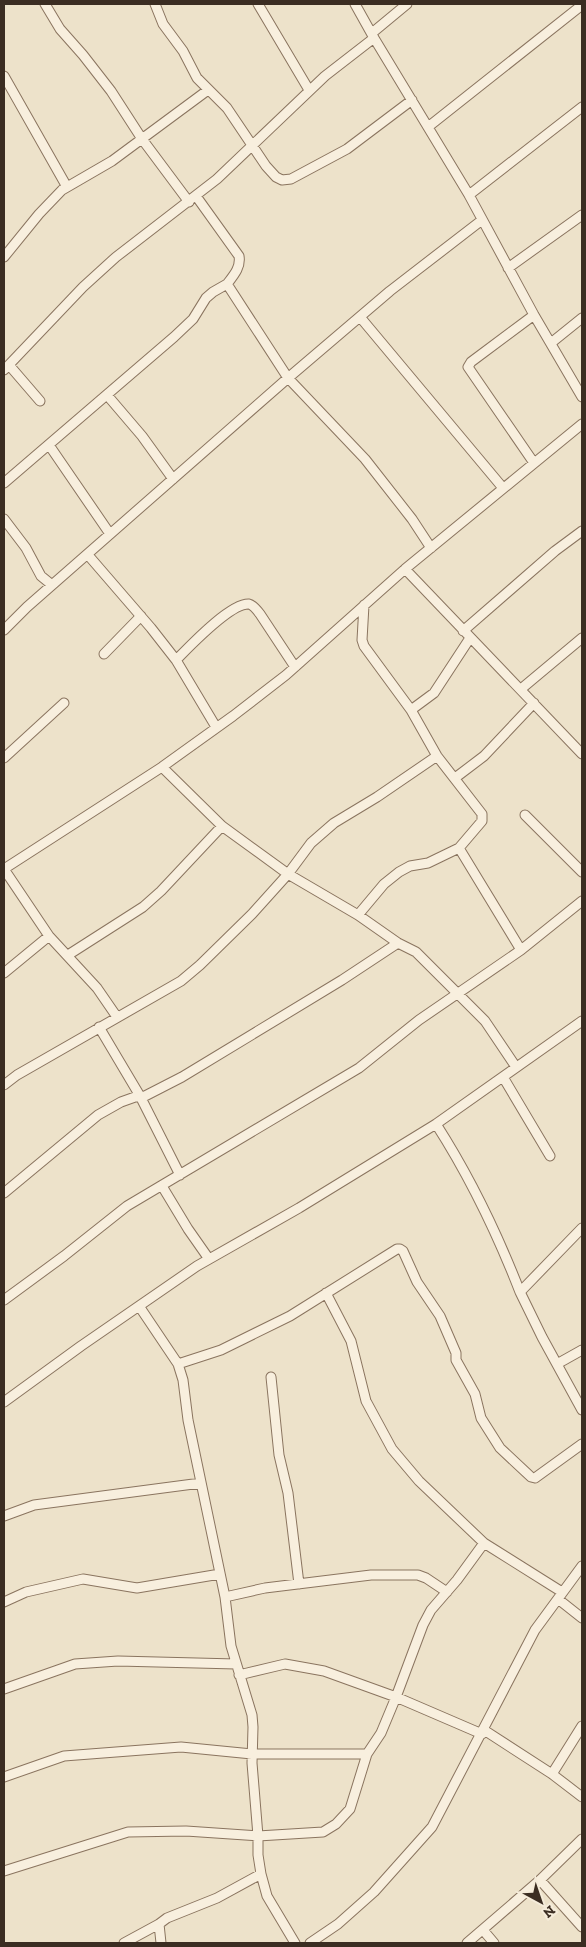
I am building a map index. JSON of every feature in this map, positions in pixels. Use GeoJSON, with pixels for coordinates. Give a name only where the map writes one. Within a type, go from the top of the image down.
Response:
{"type":"FeatureCollection","features":[{"type":"Feature","properties":{"kind":"street"},"geometry":{"type":"LineString","coordinates":[[4,483],[174,337],[193,318],[206,298],[227,284],[236,272],[240,262],[239,256],[142,140],[111,91],[60,29],[45,4]]}},
{"type":"Feature","properties":{"kind":"street"},"geometry":{"type":"LineString","coordinates":[[155,4],[164,24],[183,51],[197,78],[227,108],[266,166],[276,177],[282,180],[291,180],[347,149],[412,100]]}},
{"type":"Feature","properties":{"kind":"street"},"geometry":{"type":"LineString","coordinates":[[258,4],[309,90]]}},
{"type":"Feature","properties":{"kind":"street"},"geometry":{"type":"LineString","coordinates":[[355,4],[469,196],[550,344],[582,397]]}},
{"type":"Feature","properties":{"kind":"street"},"geometry":{"type":"LineString","coordinates":[[40,401],[6,368],[84,287],[116,257],[193,199],[253,146],[309,90],[407,4]]}},
{"type":"Feature","properties":{"kind":"street"},"geometry":{"type":"LineString","coordinates":[[428,127],[582,5]]}},
{"type":"Feature","properties":{"kind":"street"},"geometry":{"type":"LineString","coordinates":[[4,76],[67,187]]}},
{"type":"Feature","properties":{"kind":"street"},"geometry":{"type":"LineString","coordinates":[[4,257],[48,203],[67,187],[112,161],[208,90]]}},
{"type":"Feature","properties":{"kind":"street"},"geometry":{"type":"LineString","coordinates":[[469,196],[582,107]]}},
{"type":"Feature","properties":{"kind":"street"},"geometry":{"type":"LineString","coordinates":[[508,268],[582,215]]}},
{"type":"Feature","properties":{"kind":"street"},"geometry":{"type":"LineString","coordinates":[[4,630],[52,585],[288,378],[390,291],[482,220]]}},
{"type":"Feature","properties":{"kind":"street"},"geometry":{"type":"LineString","coordinates":[[227,284],[288,378],[365,459],[412,519],[431,548]]}},
{"type":"Feature","properties":{"kind":"street"},"geometry":{"type":"LineString","coordinates":[[534,315],[471,362],[468,367],[534,463]]}},
{"type":"Feature","properties":{"kind":"street"},"geometry":{"type":"LineString","coordinates":[[360,317],[503,488]]}},
{"type":"Feature","properties":{"kind":"street"},"geometry":{"type":"LineString","coordinates":[[550,344],[582,318]]}},
{"type":"Feature","properties":{"kind":"street"},"geometry":{"type":"LineString","coordinates":[[107,395],[142,436],[172,479]]}},
{"type":"Feature","properties":{"kind":"street"},"geometry":{"type":"LineString","coordinates":[[117,1017],[97,988],[68,954],[49,936],[4,869],[162,767],[233,716],[295,667],[405,569],[582,424]]}},
{"type":"Feature","properties":{"kind":"street"},"geometry":{"type":"LineString","coordinates":[[49,445],[110,534]]}},
{"type":"Feature","properties":{"kind":"street"},"geometry":{"type":"LineString","coordinates":[[4,520],[26,548],[41,576],[52,585]]}},
{"type":"Feature","properties":{"kind":"street"},"geometry":{"type":"LineString","coordinates":[[463,631],[555,551],[582,531]]}},
{"type":"Feature","properties":{"kind":"street"},"geometry":{"type":"LineString","coordinates":[[88,555],[176,660],[216,727]]}},
{"type":"Feature","properties":{"kind":"street"},"geometry":{"type":"LineString","coordinates":[[405,569],[463,631],[580,748]]}},
{"type":"Feature","properties":{"kind":"street"},"geometry":{"type":"LineString","coordinates":[[176,660],[215,621],[242,606],[251,604],[260,614],[295,667]]}},
{"type":"Feature","properties":{"kind":"street"},"geometry":{"type":"LineString","coordinates":[[358,915],[384,884],[399,872],[410,866],[428,863],[459,848],[483,818],[437,756],[411,710],[364,646],[362,640],[364,605]]}},
{"type":"Feature","properties":{"kind":"street"},"geometry":{"type":"LineString","coordinates":[[104,654],[141,616]]}},
{"type":"Feature","properties":{"kind":"street"},"geometry":{"type":"LineString","coordinates":[[411,710],[434,693],[470,638]]}},
{"type":"Feature","properties":{"kind":"street"},"geometry":{"type":"LineString","coordinates":[[521,689],[582,638]]}},
{"type":"Feature","properties":{"kind":"street"},"geometry":{"type":"LineString","coordinates":[[455,778],[484,756],[534,703]]}},
{"type":"Feature","properties":{"kind":"street"},"geometry":{"type":"LineString","coordinates":[[4,758],[64,704]]}},
{"type":"Feature","properties":{"kind":"street"},"geometry":{"type":"LineString","coordinates":[[4,1085],[17,1075],[181,981],[200,966],[252,914],[288,874],[311,843],[334,823],[377,797],[437,756]]}},
{"type":"Feature","properties":{"kind":"street"},"geometry":{"type":"LineString","coordinates":[[162,767],[222,826],[288,874],[416,952],[485,1021],[516,1068]]}},
{"type":"Feature","properties":{"kind":"street"},"geometry":{"type":"LineString","coordinates":[[525,815],[582,872]]}},
{"type":"Feature","properties":{"kind":"street"},"geometry":{"type":"LineString","coordinates":[[68,954],[143,907],[161,891],[222,826]]}},
{"type":"Feature","properties":{"kind":"street"},"geometry":{"type":"LineString","coordinates":[[459,848],[521,950]]}},
{"type":"Feature","properties":{"kind":"street"},"geometry":{"type":"LineString","coordinates":[[4,1300],[127,1206],[359,1068],[457,992],[521,950],[582,901]]}},
{"type":"Feature","properties":{"kind":"street"},"geometry":{"type":"LineString","coordinates":[[4,973],[49,936]]}},
{"type":"Feature","properties":{"kind":"street"},"geometry":{"type":"LineString","coordinates":[[4,1193],[98,1115],[121,1102],[145,1096],[190,1072],[342,980],[398,942]]}},
{"type":"Feature","properties":{"kind":"street"},"geometry":{"type":"LineString","coordinates":[[4,1402],[139,1306],[209,1259],[299,1208],[436,1124],[582,1021]]}},
{"type":"Feature","properties":{"kind":"street"},"geometry":{"type":"LineString","coordinates":[[99,1028],[140,1096],[180,1175]]}},
{"type":"Feature","properties":{"kind":"street"},"geometry":{"type":"LineString","coordinates":[[503,1077],[550,1156]]}},
{"type":"Feature","properties":{"kind":"street"},"geometry":{"type":"LineString","coordinates":[[436,1124],[453,1150],[484,1207],[522,1299],[582,1410]]}},
{"type":"Feature","properties":{"kind":"street"},"geometry":{"type":"LineString","coordinates":[[162,1186],[209,1259]]}},
{"type":"Feature","properties":{"kind":"street"},"geometry":{"type":"LineString","coordinates":[[520,1292],[582,1228]]}},
{"type":"Feature","properties":{"kind":"street"},"geometry":{"type":"LineString","coordinates":[[178,1364],[221,1350],[290,1316],[397,1249],[402,1249],[418,1282],[440,1316],[456,1353],[456,1360],[474,1394],[480,1418],[500,1448],[531,1477],[535,1478],[582,1444]]}},
{"type":"Feature","properties":{"kind":"street"},"geometry":{"type":"LineString","coordinates":[[326,1294],[351,1341],[366,1401],[392,1449],[418,1481],[484,1542],[560,1596],[582,1618]]}},
{"type":"Feature","properties":{"kind":"street"},"geometry":{"type":"LineString","coordinates":[[139,1306],[178,1364],[183,1380],[188,1420],[225,1597],[231,1646],[252,1715],[252,1754],[260,1874],[268,1896],[295,1943]]}},
{"type":"Feature","properties":{"kind":"street"},"geometry":{"type":"LineString","coordinates":[[557,1364],[582,1350]]}},
{"type":"Feature","properties":{"kind":"street"},"geometry":{"type":"LineString","coordinates":[[271,1378],[279,1455],[288,1493],[299,1584]]}},
{"type":"Feature","properties":{"kind":"street"},"geometry":{"type":"LineString","coordinates":[[4,1516],[34,1505],[201,1483]]}},
{"type":"Feature","properties":{"kind":"street"},"geometry":{"type":"LineString","coordinates":[[4,1871],[128,1832],[186,1831],[258,1836],[323,1832],[336,1824],[350,1809],[368,1754],[381,1733],[423,1625],[432,1610],[484,1542]]}},
{"type":"Feature","properties":{"kind":"street"},"geometry":{"type":"LineString","coordinates":[[310,1943],[338,1924],[374,1892],[432,1827],[535,1630],[582,1566]]}},
{"type":"Feature","properties":{"kind":"street"},"geometry":{"type":"LineString","coordinates":[[4,1602],[26,1592],[83,1579],[137,1588],[220,1574]]}},
{"type":"Feature","properties":{"kind":"street"},"geometry":{"type":"LineString","coordinates":[[225,1597],[265,1588],[371,1575],[408,1574],[426,1578],[447,1592]]}},
{"type":"Feature","properties":{"kind":"street"},"geometry":{"type":"LineString","coordinates":[[4,1689],[74,1664],[118,1661],[236,1664]]}},
{"type":"Feature","properties":{"kind":"street"},"geometry":{"type":"LineString","coordinates":[[239,1675],[285,1664],[324,1671],[396,1697],[483,1732],[552,1774],[582,1797]]}},
{"type":"Feature","properties":{"kind":"street"},"geometry":{"type":"LineString","coordinates":[[552,1774],[582,1726]]}},
{"type":"Feature","properties":{"kind":"street"},"geometry":{"type":"LineString","coordinates":[[4,1777],[64,1756],[181,1748],[252,1754],[368,1754]]}},
{"type":"Feature","properties":{"kind":"street"},"geometry":{"type":"LineString","coordinates":[[467,1943],[540,1880],[582,1839]]}},
{"type":"Feature","properties":{"kind":"street"},"geometry":{"type":"LineString","coordinates":[[124,1943],[167,1918],[217,1898],[260,1874]]}},
{"type":"Feature","properties":{"kind":"street"},"geometry":{"type":"LineString","coordinates":[[540,1880],[582,1927]]}},
{"type":"Feature","properties":{"kind":"street"},"geometry":{"type":"LineString","coordinates":[[159,1924],[161,1943]]}},
{"type":"Feature","properties":{"kind":"street"},"geometry":{"type":"LineString","coordinates":[[483,1930],[494,1943]]}}]}
